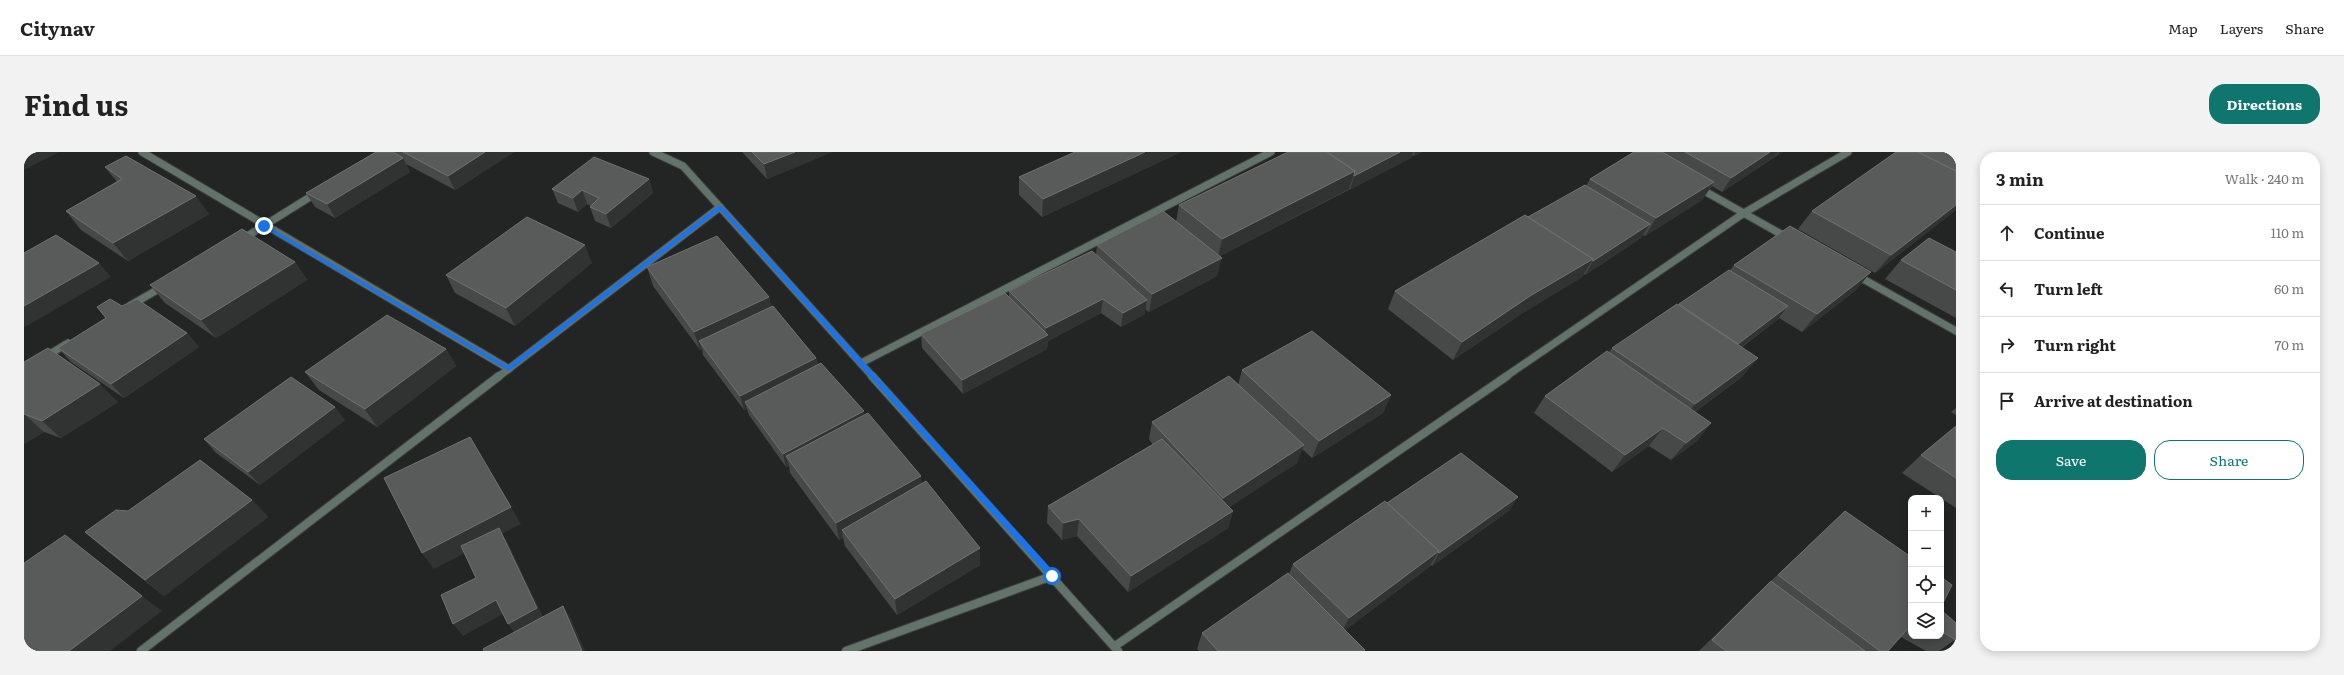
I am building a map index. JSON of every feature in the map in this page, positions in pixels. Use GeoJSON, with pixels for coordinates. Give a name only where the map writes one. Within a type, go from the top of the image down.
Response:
{"type":"FeatureCollection","features":[{"type":"Feature","properties":{"kind":"street"},"geometry":{"type":"LineString","coordinates":[[142,152],[264,226],[509,369]]}},
{"type":"Feature","properties":{"kind":"street"},"geometry":{"type":"LineString","coordinates":[[861,363],[1271,152]]}},
{"type":"Feature","properties":{"kind":"street"},"geometry":{"type":"LineString","coordinates":[[660,153],[683,166],[1116,648],[1744,213],[1848,152]]}},
{"type":"Feature","properties":{"kind":"street"},"geometry":{"type":"LineString","coordinates":[[1690,182],[1798,243]]}},
{"type":"Feature","properties":{"kind":"street"},"geometry":{"type":"LineString","coordinates":[[236,243],[323,189]]}},
{"type":"Feature","properties":{"kind":"street"},"geometry":{"type":"LineString","coordinates":[[141,651],[720,207]]}},
{"type":"Feature","properties":{"kind":"street"},"geometry":{"type":"LineString","coordinates":[[1846,270],[1956,331]]}},
{"type":"Feature","properties":{"kind":"street"},"geometry":{"type":"LineString","coordinates":[[127,308],[168,284]]}},
{"type":"Feature","properties":{"kind":"street"},"geometry":{"type":"LineString","coordinates":[[38,361],[72,341]]}},
{"type":"Feature","properties":{"kind":"street"},"geometry":{"type":"LineString","coordinates":[[846,651],[1052,576]]}},
{"type":"Feature","properties":{"kind":"building"},"geometry":{"type":"Polygon","coordinates":[[[376,152],[393,152],[403,158],[327,204],[306,193],[376,152]]]}},
{"type":"Feature","properties":{"kind":"building"},"geometry":{"type":"Polygon","coordinates":[[[403,152],[485,152],[448,176],[403,152]]]}},
{"type":"Feature","properties":{"kind":"building"},"geometry":{"type":"Polygon","coordinates":[[[752,152],[795,152],[764,164],[752,152]]]}},
{"type":"Feature","properties":{"kind":"building"},"geometry":{"type":"Polygon","coordinates":[[[1075,152],[1145,152],[1043,199],[1019,177],[1075,152]]]}},
{"type":"Feature","properties":{"kind":"building"},"geometry":{"type":"Polygon","coordinates":[[[1288,152],[1327,152],[1355,171],[1222,239],[1179,205],[1288,152]]]}},
{"type":"Feature","properties":{"kind":"building"},"geometry":{"type":"Polygon","coordinates":[[[1327,152],[1400,152],[1354,176],[1355,171],[1327,152]]]}},
{"type":"Feature","properties":{"kind":"building"},"geometry":{"type":"Polygon","coordinates":[[[1634,152],[1662,152],[1714,182],[1656,218],[1590,179],[1634,152]]]}},
{"type":"Feature","properties":{"kind":"building"},"geometry":{"type":"Polygon","coordinates":[[[1685,152],[1770,152],[1731,178],[1685,152]]]}},
{"type":"Feature","properties":{"kind":"building"},"geometry":{"type":"Polygon","coordinates":[[[1896,152],[1918,152],[1956,171],[1956,205],[1891,255],[1812,211],[1896,152]]]}},
{"type":"Feature","properties":{"kind":"building"},"geometry":{"type":"Polygon","coordinates":[[[1918,152],[1956,152],[1956,171],[1918,152]]]}},
{"type":"Feature","properties":{"kind":"building"},"geometry":{"type":"Polygon","coordinates":[[[126,156],[196,196],[113,243],[66,211],[122,179],[105,167],[126,156]]]}},
{"type":"Feature","properties":{"kind":"building"},"geometry":{"type":"Polygon","coordinates":[[[594,157],[649,179],[606,214],[590,207],[599,198],[582,190],[573,198],[552,189],[594,157]]]}},
{"type":"Feature","properties":{"kind":"building"},"geometry":{"type":"Polygon","coordinates":[[[1585,185],[1650,224],[1593,261],[1593,259],[1528,217],[1585,185]]]}},
{"type":"Feature","properties":{"kind":"building"},"geometry":{"type":"Polygon","coordinates":[[[1163,211],[1222,258],[1152,294],[1097,245],[1163,211]]]}},
{"type":"Feature","properties":{"kind":"building"},"geometry":{"type":"Polygon","coordinates":[[[1525,215],[1593,259],[1530,296],[1462,342],[1395,291],[1525,215]]]}},
{"type":"Feature","properties":{"kind":"building"},"geometry":{"type":"Polygon","coordinates":[[[527,217],[585,245],[506,308],[446,275],[527,217]]]}},
{"type":"Feature","properties":{"kind":"building"},"geometry":{"type":"Polygon","coordinates":[[[1790,226],[1871,272],[1817,314],[1734,265],[1790,226]]]}},
{"type":"Feature","properties":{"kind":"building"},"geometry":{"type":"Polygon","coordinates":[[[242,229],[295,262],[201,320],[150,285],[242,229]]]}},
{"type":"Feature","properties":{"kind":"building"},"geometry":{"type":"Polygon","coordinates":[[[56,235],[99,263],[24,306],[24,253],[56,235]]]}},
{"type":"Feature","properties":{"kind":"building"},"geometry":{"type":"Polygon","coordinates":[[[717,236],[769,297],[694,332],[647,267],[717,236]]]}},
{"type":"Feature","properties":{"kind":"building"},"geometry":{"type":"Polygon","coordinates":[[[1929,238],[1956,252],[1956,290],[1901,260],[1929,238]]]}},
{"type":"Feature","properties":{"kind":"building"},"geometry":{"type":"Polygon","coordinates":[[[1092,251],[1147,300],[1123,313],[1103,299],[1046,328],[1009,291],[1092,251]]]}},
{"type":"Feature","properties":{"kind":"building"},"geometry":{"type":"Polygon","coordinates":[[[1729,270],[1788,306],[1738,344],[1679,304],[1729,270]]]}},
{"type":"Feature","properties":{"kind":"building"},"geometry":{"type":"Polygon","coordinates":[[[1005,293],[1048,335],[962,380],[921,334],[1005,293]]]}},
{"type":"Feature","properties":{"kind":"building"},"geometry":{"type":"Polygon","coordinates":[[[110,299],[122,306],[137,299],[187,333],[111,384],[58,348],[106,318],[97,307],[110,299]]]}},
{"type":"Feature","properties":{"kind":"building"},"geometry":{"type":"Polygon","coordinates":[[[1677,304],[1758,358],[1695,404],[1612,348],[1677,304]]]}},
{"type":"Feature","properties":{"kind":"building"},"geometry":{"type":"Polygon","coordinates":[[[773,306],[816,358],[740,396],[699,341],[773,306]]]}},
{"type":"Feature","properties":{"kind":"building"},"geometry":{"type":"Polygon","coordinates":[[[387,315],[446,349],[365,409],[305,372],[387,315]]]}},
{"type":"Feature","properties":{"kind":"building"},"geometry":{"type":"Polygon","coordinates":[[[1312,331],[1391,395],[1319,441],[1242,370],[1312,331]]]}},
{"type":"Feature","properties":{"kind":"building"},"geometry":{"type":"Polygon","coordinates":[[[48,348],[100,384],[42,421],[24,414],[24,362],[48,348]]]}},
{"type":"Feature","properties":{"kind":"building"},"geometry":{"type":"Polygon","coordinates":[[[1607,351],[1711,423],[1686,443],[1663,428],[1625,455],[1545,396],[1607,351]]]}},
{"type":"Feature","properties":{"kind":"building"},"geometry":{"type":"Polygon","coordinates":[[[821,363],[864,411],[783,454],[745,402],[821,363]]]}},
{"type":"Feature","properties":{"kind":"building"},"geometry":{"type":"Polygon","coordinates":[[[1229,376],[1304,445],[1223,498],[1152,422],[1229,376]]]}},
{"type":"Feature","properties":{"kind":"building"},"geometry":{"type":"Polygon","coordinates":[[[291,377],[335,407],[248,472],[204,439],[291,377]]]}},
{"type":"Feature","properties":{"kind":"building"},"geometry":{"type":"Polygon","coordinates":[[[868,413],[921,476],[836,523],[786,456],[868,413]]]}},
{"type":"Feature","properties":{"kind":"building"},"geometry":{"type":"Polygon","coordinates":[[[1956,426],[1956,478],[1921,455],[1956,426]]]}},
{"type":"Feature","properties":{"kind":"building"},"geometry":{"type":"Polygon","coordinates":[[[470,437],[511,507],[422,553],[384,478],[470,437]]]}},
{"type":"Feature","properties":{"kind":"building"},"geometry":{"type":"Polygon","coordinates":[[[1162,439],[1233,511],[1131,576],[1079,519],[1063,523],[1048,506],[1162,439]]]}},
{"type":"Feature","properties":{"kind":"building"},"geometry":{"type":"Polygon","coordinates":[[[1461,453],[1518,497],[1439,553],[1439,551],[1387,503],[1461,453]]]}},
{"type":"Feature","properties":{"kind":"building"},"geometry":{"type":"Polygon","coordinates":[[[200,460],[252,500],[145,580],[85,532],[116,510],[128,511],[200,460]]]}},
{"type":"Feature","properties":{"kind":"building"},"geometry":{"type":"Polygon","coordinates":[[[926,481],[980,548],[895,599],[842,530],[926,481]]]}},
{"type":"Feature","properties":{"kind":"building"},"geometry":{"type":"Polygon","coordinates":[[[1385,501],[1439,551],[1349,618],[1293,564],[1385,501]]]}},
{"type":"Feature","properties":{"kind":"building"},"geometry":{"type":"Polygon","coordinates":[[[1845,511],[1908,555],[1908,628],[1888,651],[1880,651],[1778,575],[1845,511]]]}},
{"type":"Feature","properties":{"kind":"building"},"geometry":{"type":"Polygon","coordinates":[[[499,528],[537,608],[508,624],[496,600],[453,624],[441,595],[476,578],[461,546],[499,528]]]}},
{"type":"Feature","properties":{"kind":"building"},"geometry":{"type":"Polygon","coordinates":[[[65,535],[142,596],[69,651],[24,651],[24,563],[65,535]]]}},
{"type":"Feature","properties":{"kind":"building"},"geometry":{"type":"Polygon","coordinates":[[[1288,573],[1365,650],[1218,651],[1202,633],[1288,573]]]}},
{"type":"Feature","properties":{"kind":"building"},"geometry":{"type":"Polygon","coordinates":[[[1944,579],[1952,585],[1944,601],[1944,579]]]}},
{"type":"Feature","properties":{"kind":"building"},"geometry":{"type":"Polygon","coordinates":[[[1771,581],[1865,651],[1726,651],[1712,640],[1771,581]]]}},
{"type":"Feature","properties":{"kind":"building"},"geometry":{"type":"Polygon","coordinates":[[[563,606],[582,651],[484,651],[483,649],[563,606]]]}},
{"type":"Feature","properties":{"kind":"building"},"geometry":{"type":"Polygon","coordinates":[[[1944,613],[1956,623],[1956,640],[1944,633],[1944,613]]]}},
{"type":"Feature","properties":{"kind":"route"},"geometry":{"type":"LineString","coordinates":[[264,226],[509,369],[720,207],[1052,576]]}}]}
